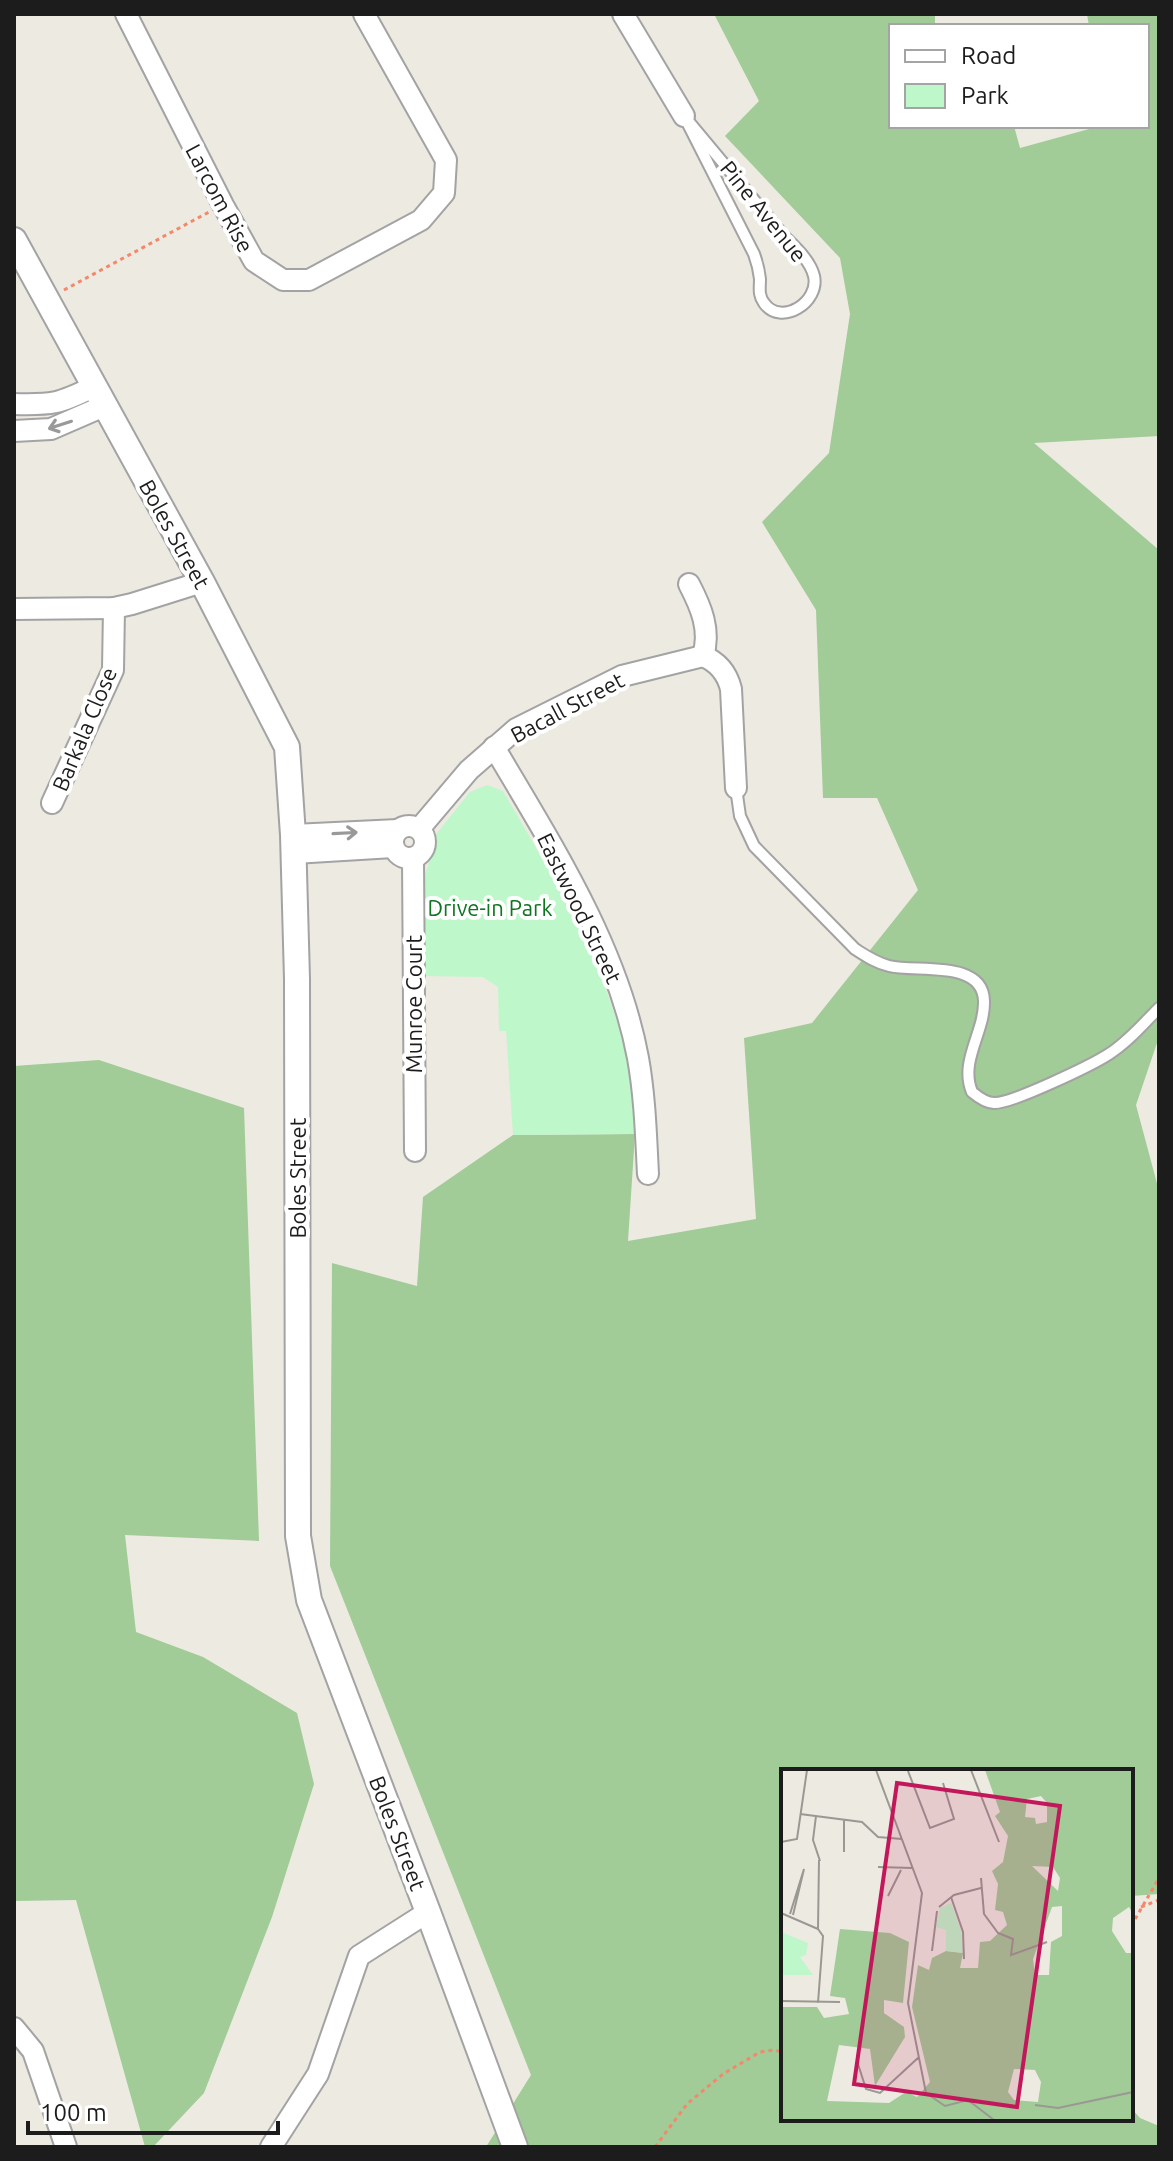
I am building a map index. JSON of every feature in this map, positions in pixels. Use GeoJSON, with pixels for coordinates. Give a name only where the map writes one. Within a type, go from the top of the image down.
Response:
{"type":"FeatureCollection","features":[{"type":"Feature","properties":{"kind":"street","name":"Larcom Rise"},"geometry":{"type":"LineString","coordinates":[[126,14],[254,261],[283,280],[309,280],[421,220],[444,193],[446,160],[364,14]]}},
{"type":"Feature","properties":{"kind":"street","name":"Pine Avenue"},"geometry":{"type":"LineString","coordinates":[[623,14],[684,116]]}},
{"type":"Feature","properties":{"kind":"street","name":"Boles Street"},"geometry":{"type":"LineString","coordinates":[[14,240],[202,582],[287,747],[297,979],[298,1536],[309,1600],[515,2147]]}},
{"type":"Feature","properties":{"kind":"street"},"geometry":{"type":"LineString","coordinates":[[14,404],[53,404],[98,396]]}},
{"type":"Feature","properties":{"kind":"street"},"geometry":{"type":"LineString","coordinates":[[14,431],[51,429],[98,396]]}},
{"type":"Feature","properties":{"kind":"street"},"geometry":{"type":"LineString","coordinates":[[14,609],[114,608],[202,582]]}},
{"type":"Feature","properties":{"kind":"street"},"geometry":{"type":"LineString","coordinates":[[689,584],[701,607],[704,622],[706,646],[703,656],[721,667],[729,679],[736,788]]}},
{"type":"Feature","properties":{"kind":"street","name":"Barkala Close"},"geometry":{"type":"LineString","coordinates":[[52,803],[113,670],[114,608]]}},
{"type":"Feature","properties":{"kind":"street","name":"Bacall Street"},"geometry":{"type":"LineString","coordinates":[[419,829],[448,792],[516,729],[622,676],[703,656]]}},
{"type":"Feature","properties":{"kind":"street","name":"Eastwood Street"},"geometry":{"type":"LineString","coordinates":[[494,747],[592,922],[618,985],[637,1056],[645,1113],[648,1174]]}},
{"type":"Feature","properties":{"kind":"street"},"geometry":{"type":"LineString","coordinates":[[293,844],[395,838],[408,826],[419,829],[425,846],[413,858],[401,856],[395,838]]}},
{"type":"Feature","properties":{"kind":"street","name":"Munroe Court"},"geometry":{"type":"LineString","coordinates":[[413,858],[415,1151]]}},
{"type":"Feature","properties":{"kind":"street"},"geometry":{"type":"LineString","coordinates":[[271,2147],[318,2074],[359,1956],[428,1912]]}},
{"type":"Feature","properties":{"kind":"street"},"geometry":{"type":"LineString","coordinates":[[14,2028],[33,2051],[66,2147]]}},
{"type":"Feature","properties":{"kind":"lane","name":"Pine Avenue"},"geometry":{"type":"LineString","coordinates":[[684,116],[809,265],[814,278],[813,291],[807,303],[795,310],[780,312],[770,310],[762,300],[754,254],[684,116]]}},
{"type":"Feature","properties":{"kind":"lane"},"geometry":{"type":"LineString","coordinates":[[736,788],[740,816],[754,846],[855,949],[888,966],[963,973],[978,984],[984,999],[983,1017],[971,1052],[968,1076],[972,1092],[984,1100],[995,1103],[1014,1099],[1082,1069],[1132,1035],[1159,1008]]}},
{"type":"Feature","properties":{"kind":"path"},"geometry":{"type":"LineString","coordinates":[[46,300],[223,205]]}},
{"type":"Feature","properties":{"kind":"path"},"geometry":{"type":"LineString","coordinates":[[1133,1922],[1159,1878]]}},
{"type":"Feature","properties":{"kind":"path"},"geometry":{"type":"LineString","coordinates":[[1141,1907],[1159,1900]]}},
{"type":"Feature","properties":{"kind":"path"},"geometry":{"type":"LineString","coordinates":[[655,2147],[687,2104],[723,2074],[760,2052],[781,2052]]}},
{"type":"Feature","properties":{"kind":"green space"},"geometry":{"type":"Polygon","coordinates":[[[714,14],[935,14],[935,24],[889,24],[889,128],[1015,128],[1020,148],[1093,128],[1149,128],[1149,24],[1089,24],[1087,14],[1159,14],[1159,436],[1034,443],[1159,550],[1159,1037],[1136,1105],[1159,1191],[1159,1894],[1133,1896],[1133,1769],[781,1769],[781,2121],[1133,2121],[1133,2110],[1140,2118],[1159,2126],[1159,2147],[486,2147],[531,2075],[330,1566],[332,1263],[417,1286],[423,1197],[513,1135],[635,1134],[628,1241],[756,1219],[744,1038],[812,1023],[918,890],[877,798],[823,798],[816,610],[762,522],[829,453],[850,314],[840,258],[725,136],[759,101],[714,14]]]}},
{"type":"Feature","properties":{"kind":"green space","name":"Drive-in Park"},"geometry":{"type":"Polygon","coordinates":[[[487,785],[503,791],[590,951],[626,1054],[635,1134],[513,1135],[506,1031],[499,1031],[498,987],[483,977],[421,976],[421,882],[428,867],[433,838],[470,792],[487,785]]]}},
{"type":"Feature","properties":{"kind":"green space"},"geometry":{"type":"Polygon","coordinates":[[[99,1060],[244,1108],[259,1541],[125,1535],[136,1632],[203,1657],[297,1713],[314,1784],[272,1917],[204,2093],[153,2147],[145,2147],[76,1900],[14,1901],[14,1066],[99,1060]]]}}]}
